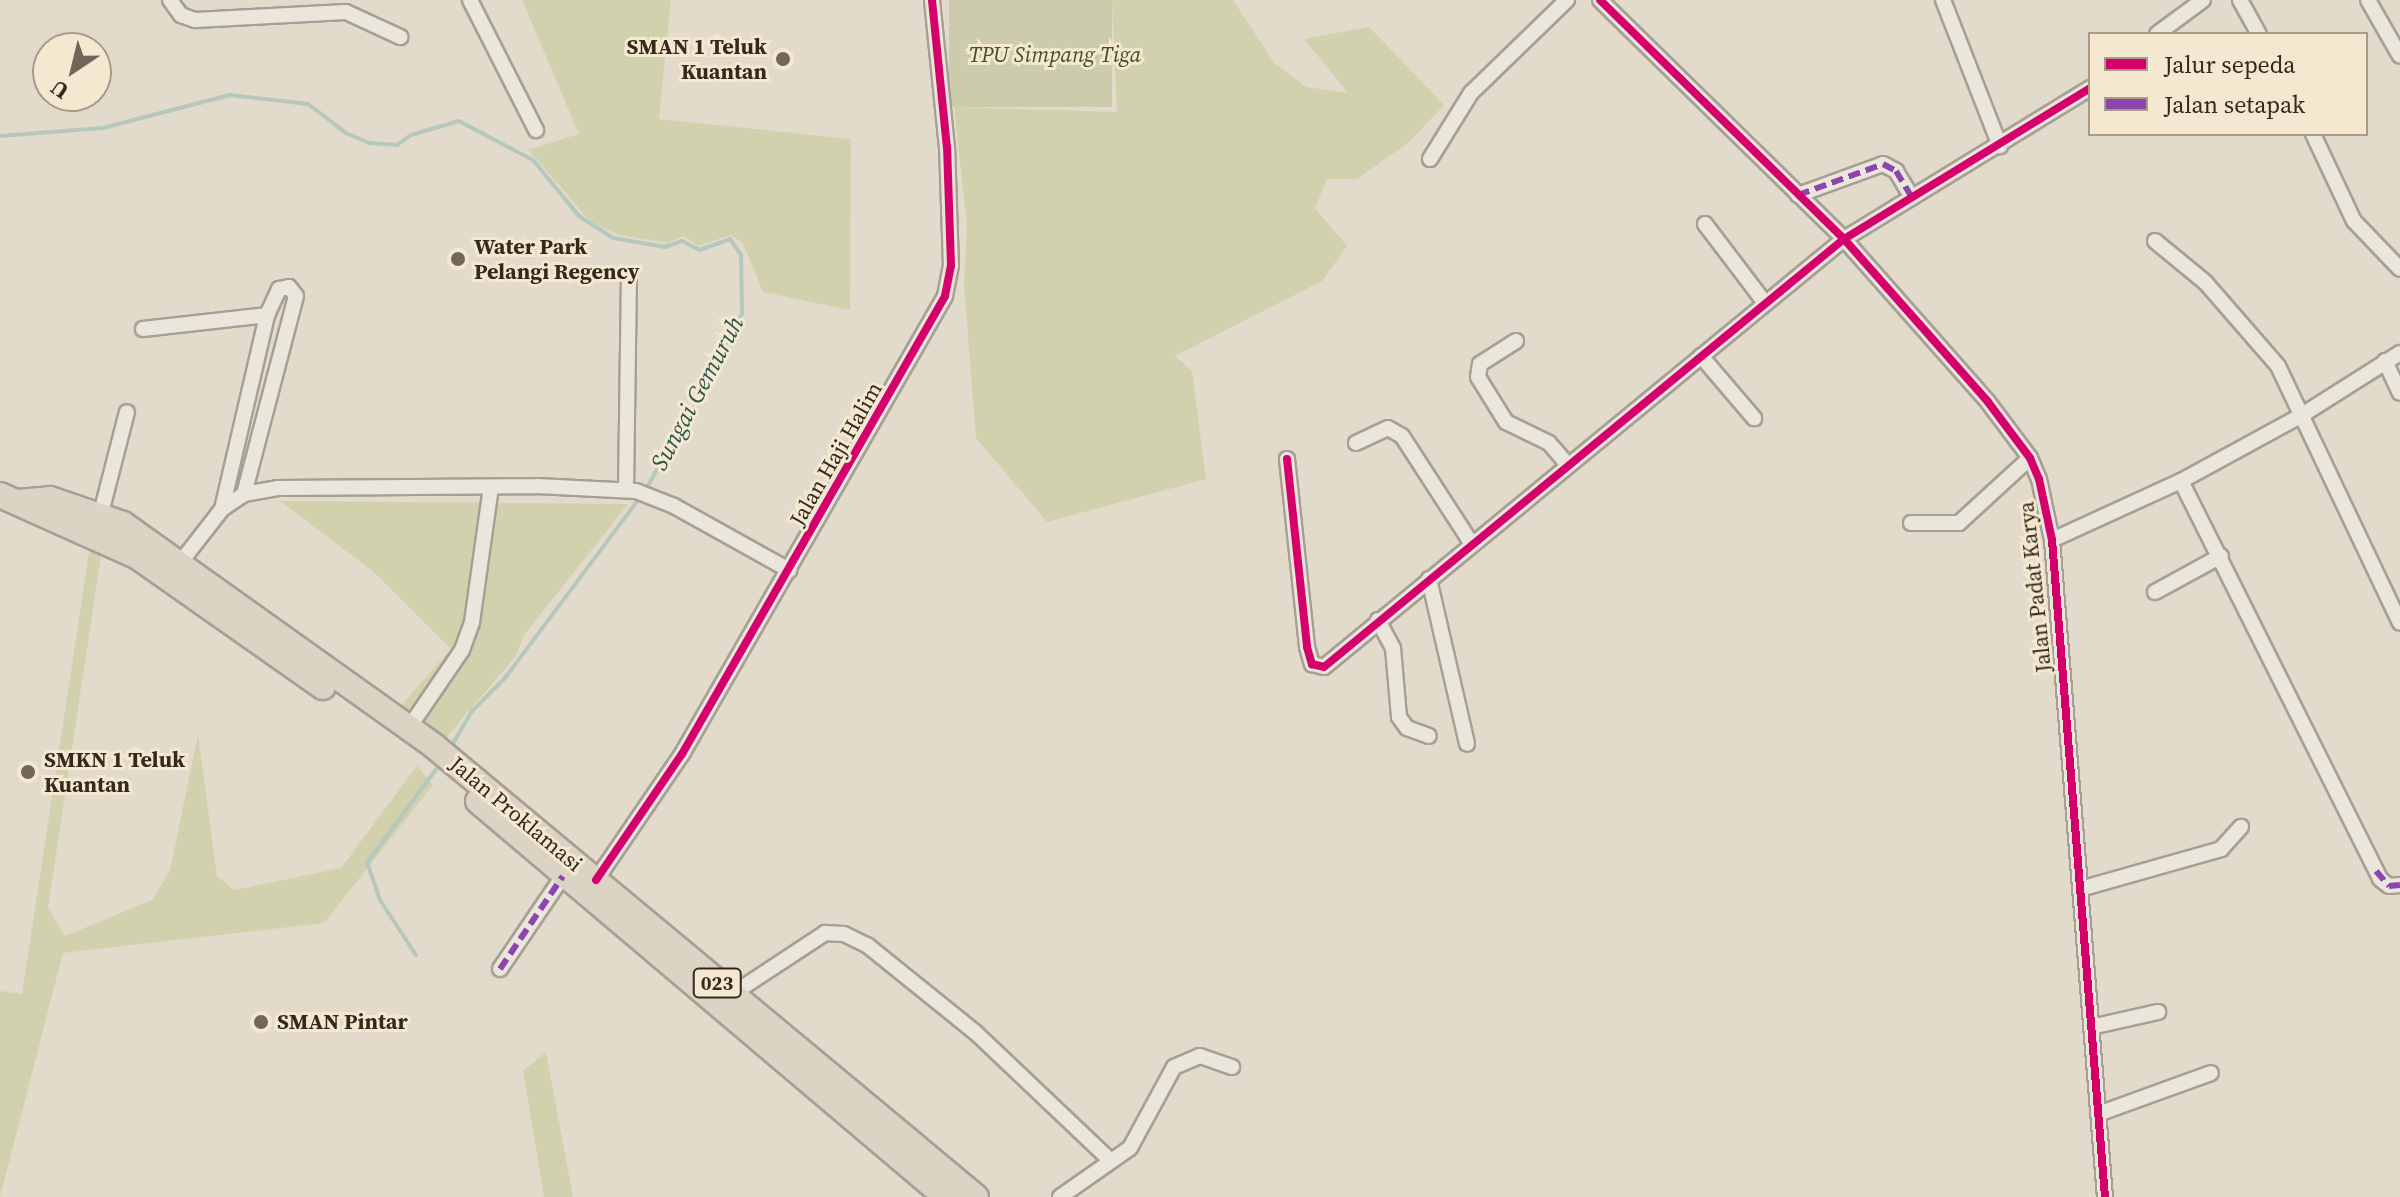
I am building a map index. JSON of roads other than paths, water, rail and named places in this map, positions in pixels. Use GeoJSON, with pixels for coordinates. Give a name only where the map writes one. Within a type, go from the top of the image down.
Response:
{"type":"FeatureCollection","features":[{"type":"Feature","properties":{"kind":"highway","name":"Jalan Proklamasi"},"geometry":{"type":"LineString","coordinates":[[9,499],[50,499],[101,513],[144,549],[430,753],[508,816],[596,880],[962,1195]]}},
{"type":"Feature","properties":{"kind":"highway","name":"Jalan Proklamasi"},"geometry":{"type":"LineString","coordinates":[[9,499],[180,563],[404,735]]}},
{"type":"Feature","properties":{"kind":"highway","name":"Jalan Proklamasi"},"geometry":{"type":"LineString","coordinates":[[508,816],[563,876],[962,1195]]}},
{"type":"Feature","properties":{"kind":"street"},"geometry":{"type":"LineString","coordinates":[[170,0],[181,15],[195,20],[346,12],[400,37]]}},
{"type":"Feature","properties":{"kind":"street"},"geometry":{"type":"LineString","coordinates":[[470,0],[536,130]]}},
{"type":"Feature","properties":{"kind":"street","name":"Jalan Haji Halim"},"geometry":{"type":"LineString","coordinates":[[596,880],[682,754],[945,296],[951,266],[947,148],[932,0]]}},
{"type":"Feature","properties":{"kind":"street"},"geometry":{"type":"LineString","coordinates":[[1430,159],[1471,93],[1567,0]]}},
{"type":"Feature","properties":{"kind":"street","name":"Jalan Padat Karya"},"geometry":{"type":"LineString","coordinates":[[1600,0],[1844,239],[1988,402],[2030,458],[2048,509],[2052,540],[2105,1197]]}},
{"type":"Feature","properties":{"kind":"street"},"geometry":{"type":"LineString","coordinates":[[1943,0],[2000,146]]}},
{"type":"Feature","properties":{"kind":"street"},"geometry":{"type":"LineString","coordinates":[[2160,32],[2203,0]]}},
{"type":"Feature","properties":{"kind":"street"},"geometry":{"type":"LineString","coordinates":[[2240,0],[2258,32]]}},
{"type":"Feature","properties":{"kind":"street"},"geometry":{"type":"LineString","coordinates":[[2368,0],[2400,56]]}},
{"type":"Feature","properties":{"kind":"street"},"geometry":{"type":"LineString","coordinates":[[1287,459],[1309,660],[1324,667],[1844,239],[2088,89]]}},
{"type":"Feature","properties":{"kind":"street"},"geometry":{"type":"LineString","coordinates":[[2314,136],[2354,221],[2400,269]]}},
{"type":"Feature","properties":{"kind":"street"},"geometry":{"type":"LineString","coordinates":[[1798,195],[1883,164],[1896,171],[1912,198]]}},
{"type":"Feature","properties":{"kind":"street"},"geometry":{"type":"LineString","coordinates":[[1705,224],[1765,303]]}},
{"type":"Feature","properties":{"kind":"street"},"geometry":{"type":"LineString","coordinates":[[2155,241],[2205,282],[2261,340],[2302,415],[2400,623]]}},
{"type":"Feature","properties":{"kind":"street"},"geometry":{"type":"LineString","coordinates":[[629,276],[631,490]]}},
{"type":"Feature","properties":{"kind":"street"},"geometry":{"type":"LineString","coordinates":[[222,509],[267,315],[279,289],[292,289],[294,304],[244,494]]}},
{"type":"Feature","properties":{"kind":"street"},"geometry":{"type":"LineString","coordinates":[[143,329],[267,315]]}},
{"type":"Feature","properties":{"kind":"street"},"geometry":{"type":"LineString","coordinates":[[1516,341],[1480,364],[1478,377],[1506,422],[1549,443],[1567,464]]}},
{"type":"Feature","properties":{"kind":"street"},"geometry":{"type":"LineString","coordinates":[[2052,540],[2181,481],[2302,415],[2400,353]]}},
{"type":"Feature","properties":{"kind":"street"},"geometry":{"type":"LineString","coordinates":[[1701,356],[1754,418]]}},
{"type":"Feature","properties":{"kind":"street"},"geometry":{"type":"LineString","coordinates":[[2385,361],[2400,393]]}},
{"type":"Feature","properties":{"kind":"street"},"geometry":{"type":"LineString","coordinates":[[101,513],[127,412]]}},
{"type":"Feature","properties":{"kind":"street"},"geometry":{"type":"LineString","coordinates":[[1356,443],[1388,428],[1402,436],[1472,544]]}},
{"type":"Feature","properties":{"kind":"street"},"geometry":{"type":"LineString","coordinates":[[1911,523],[1959,523],[2030,458]]}},
{"type":"Feature","properties":{"kind":"street"},"geometry":{"type":"LineString","coordinates":[[2181,481],[2380,879],[2389,886],[2400,885]]}},
{"type":"Feature","properties":{"kind":"street"},"geometry":{"type":"LineString","coordinates":[[180,563],[222,509],[244,494],[277,488],[491,487],[631,490],[652,497],[789,570]]}},
{"type":"Feature","properties":{"kind":"street"},"geometry":{"type":"LineString","coordinates":[[404,735],[462,650],[472,622],[491,487]]}},
{"type":"Feature","properties":{"kind":"street"},"geometry":{"type":"LineString","coordinates":[[2155,592],[2221,556]]}},
{"type":"Feature","properties":{"kind":"street"},"geometry":{"type":"LineString","coordinates":[[1429,579],[1467,744]]}},
{"type":"Feature","properties":{"kind":"street"},"geometry":{"type":"LineString","coordinates":[[1378,620],[1393,648],[1399,717],[1407,728],[1429,736]]}},
{"type":"Feature","properties":{"kind":"street"},"geometry":{"type":"LineString","coordinates":[[2080,889],[2221,849],[2241,827]]}},
{"type":"Feature","properties":{"kind":"street"},"geometry":{"type":"LineString","coordinates":[[500,969],[563,876]]}},
{"type":"Feature","properties":{"kind":"street"},"geometry":{"type":"LineString","coordinates":[[731,995],[816,938],[844,934],[867,945],[975,1032],[1110,1160]]}},
{"type":"Feature","properties":{"kind":"street"},"geometry":{"type":"LineString","coordinates":[[2091,1027],[2158,1012]]}},
{"type":"Feature","properties":{"kind":"street"},"geometry":{"type":"LineString","coordinates":[[1060,1197],[1136,1142],[1174,1067],[1200,1056],[1232,1067]]}},
{"type":"Feature","properties":{"kind":"street"},"geometry":{"type":"LineString","coordinates":[[2098,1114],[2211,1073]]}},
{"type":"Feature","properties":{"kind":"waterway","name":"Sungai Gemuruh"},"geometry":{"type":"LineString","coordinates":[[0,136],[103,128],[230,95],[308,104],[346,133],[369,143],[397,145],[411,135],[459,121],[533,160],[579,216],[613,238],[665,247],[682,241],[700,250],[730,239],[741,255],[742,314],[646,489]]}},
{"type":"Feature","properties":{"kind":"waterway","name":"Sungai Gemuruh"},"geometry":{"type":"LineString","coordinates":[[451,747],[472,711],[505,678],[641,496]]}},
{"type":"Feature","properties":{"kind":"waterway","name":"Sungai Gemuruh"},"geometry":{"type":"LineString","coordinates":[[416,955],[380,900],[367,863],[440,764]]}},
{"type":"Feature","properties":{"kind":"place","name":"SMAN 1 Teluk Kuantan"},"geometry":{"type":"Point","coordinates":[783,59]}},
{"type":"Feature","properties":{"kind":"place","name":"Water Park Pelangi Regency"},"geometry":{"type":"Point","coordinates":[458,259]}},
{"type":"Feature","properties":{"kind":"place","name":"SMKN 1 Teluk Kuantan"},"geometry":{"type":"Point","coordinates":[28,772]}},
{"type":"Feature","properties":{"kind":"place","name":"SMAN Pintar"},"geometry":{"type":"Point","coordinates":[261,1022]}},
{"type":"Feature","properties":{"kind":"park label","name":"TPU Simpang Tiga"},"geometry":{"type":"Point","coordinates":[1055,55]}}]}
